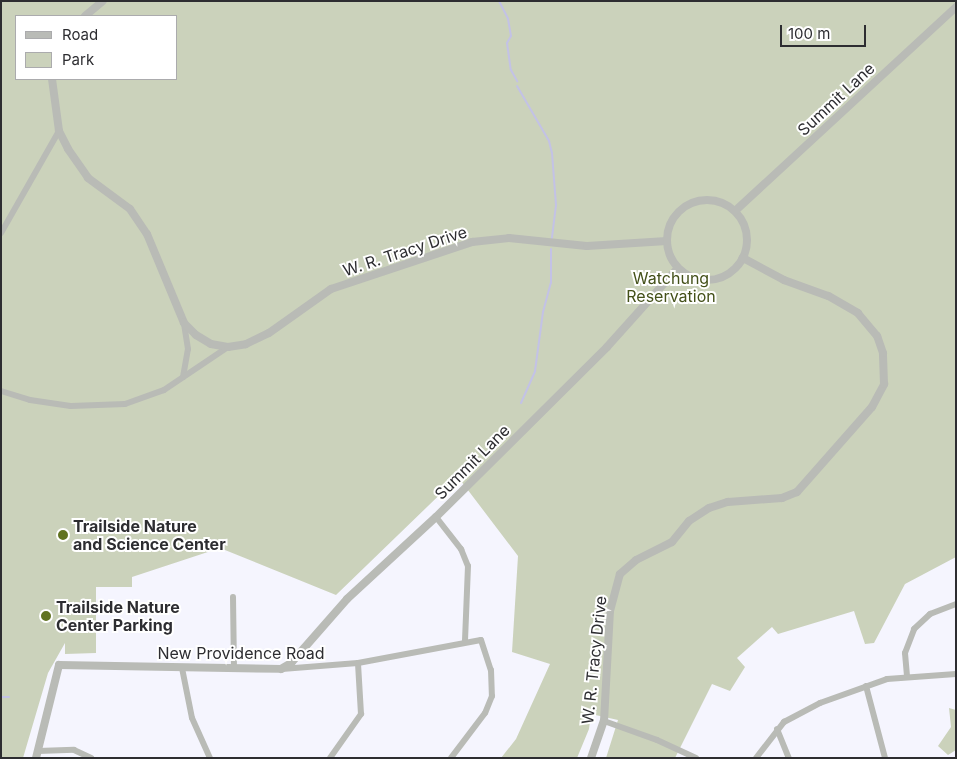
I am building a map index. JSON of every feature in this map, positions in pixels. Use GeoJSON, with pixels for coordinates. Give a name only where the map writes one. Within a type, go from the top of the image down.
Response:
{"type":"FeatureCollection","features":[{"type":"Feature","properties":{"kind":"street"},"geometry":{"type":"LineString","coordinates":[[86,15],[104,1]]}},
{"type":"Feature","properties":{"kind":"street","name":"Summit Lane"},"geometry":{"type":"LineString","coordinates":[[735,211],[956,7]]}},
{"type":"Feature","properties":{"kind":"street","name":"W. R. Tracy Drive"},"geometry":{"type":"LineString","coordinates":[[52,80],[59,132],[88,178],[124,203],[141,225],[184,322],[188,357],[183,378]]}},
{"type":"Feature","properties":{"kind":"street"},"geometry":{"type":"LineString","coordinates":[[1,234],[59,132]]}},
{"type":"Feature","properties":{"kind":"street"},"geometry":{"type":"LineString","coordinates":[[698,201],[718,201],[735,211],[747,233],[743,258],[736,268],[713,279],[688,275],[678,268],[667,241],[675,215],[698,201]]}},
{"type":"Feature","properties":{"kind":"street","name":"W. R. Tracy Drive"},"geometry":{"type":"LineString","coordinates":[[1,391],[63,405],[109,406],[154,396],[228,347],[246,344],[270,333],[331,289],[452,247],[509,238],[579,246],[667,241]]}},
{"type":"Feature","properties":{"kind":"street","name":"W. R. Tracy Drive"},"geometry":{"type":"LineString","coordinates":[[591,758],[604,721],[612,602],[617,580],[625,569],[672,542],[689,520],[709,508],[728,502],[782,498],[797,492],[872,407],[884,384],[884,353],[877,336],[858,312],[828,296],[779,278],[743,258]]}},
{"type":"Feature","properties":{"kind":"street","name":"Summit Lane"},"geometry":{"type":"LineString","coordinates":[[281,669],[291,663],[347,599],[436,517],[607,347],[678,268]]}},
{"type":"Feature","properties":{"kind":"street","name":"W. R. Tracy Drive"},"geometry":{"type":"LineString","coordinates":[[184,322],[203,340],[228,347]]}},
{"type":"Feature","properties":{"kind":"street"},"geometry":{"type":"LineString","coordinates":[[436,517],[461,549],[468,566],[465,642]]}},
{"type":"Feature","properties":{"kind":"street"},"geometry":{"type":"LineString","coordinates":[[234,597],[234,668]]}},
{"type":"Feature","properties":{"kind":"street"},"geometry":{"type":"LineString","coordinates":[[907,676],[905,653],[911,633],[926,617],[956,604]]}},
{"type":"Feature","properties":{"kind":"street","name":"New Providence Road"},"geometry":{"type":"LineString","coordinates":[[36,754],[59,665],[281,669],[358,663],[481,640],[491,670],[492,696],[485,713],[451,758]]}},
{"type":"Feature","properties":{"kind":"street"},"geometry":{"type":"LineString","coordinates":[[330,758],[361,714],[358,663]]}},
{"type":"Feature","properties":{"kind":"street"},"geometry":{"type":"LineString","coordinates":[[182,668],[192,718],[210,758]]}},
{"type":"Feature","properties":{"kind":"street"},"geometry":{"type":"LineString","coordinates":[[756,758],[776,729],[798,713],[866,686],[907,676],[956,674]]}},
{"type":"Feature","properties":{"kind":"street"},"geometry":{"type":"LineString","coordinates":[[866,686],[885,758]]}},
{"type":"Feature","properties":{"kind":"street"},"geometry":{"type":"LineString","coordinates":[[604,721],[657,740],[696,758]]}},
{"type":"Feature","properties":{"kind":"street"},"geometry":{"type":"LineString","coordinates":[[776,729],[789,758]]}},
{"type":"Feature","properties":{"kind":"street"},"geometry":{"type":"LineString","coordinates":[[36,754],[74,750],[91,758]]}},
{"type":"Feature","properties":{"kind":"green space","name":"Watchung Reservation"},"geometry":{"type":"Polygon","coordinates":[[[1,1],[956,1],[956,557],[905,584],[874,643],[865,644],[854,611],[778,634],[772,627],[737,658],[745,667],[730,691],[712,684],[675,758],[606,758],[618,720],[591,714],[589,729],[577,758],[501,758],[516,739],[550,664],[512,652],[518,556],[458,477],[336,595],[220,548],[132,577],[132,587],[96,587],[96,653],[65,654],[65,643],[48,673],[23,758],[1,758],[1,1]]]}},
{"type":"Feature","properties":{"kind":"green space"},"geometry":{"type":"Polygon","coordinates":[[[949,708],[956,710],[956,750],[948,755],[938,746],[951,727],[949,708]]]}},
{"type":"Feature","properties":{"kind":"waterway"},"geometry":{"type":"LineString","coordinates":[[499,1],[508,19],[511,36],[507,43],[511,70],[517,81]]}},
{"type":"Feature","properties":{"kind":"waterway"},"geometry":{"type":"LineString","coordinates":[[517,86],[549,141],[552,153],[556,205],[552,239]]}},
{"type":"Feature","properties":{"kind":"waterway"},"geometry":{"type":"LineString","coordinates":[[521,403],[535,371],[543,312],[551,283],[551,249]]}},
{"type":"Feature","properties":{"kind":"waterway"},"geometry":{"type":"LineString","coordinates":[[1,697],[9,697]]}},
{"type":"Feature","properties":{"kind":"place","name":"Trailside Nature and Science Center"},"geometry":{"type":"Point","coordinates":[63,535]}},
{"type":"Feature","properties":{"kind":"place","name":"Trailside Nature Center Parking"},"geometry":{"type":"Point","coordinates":[46,616]}}]}
